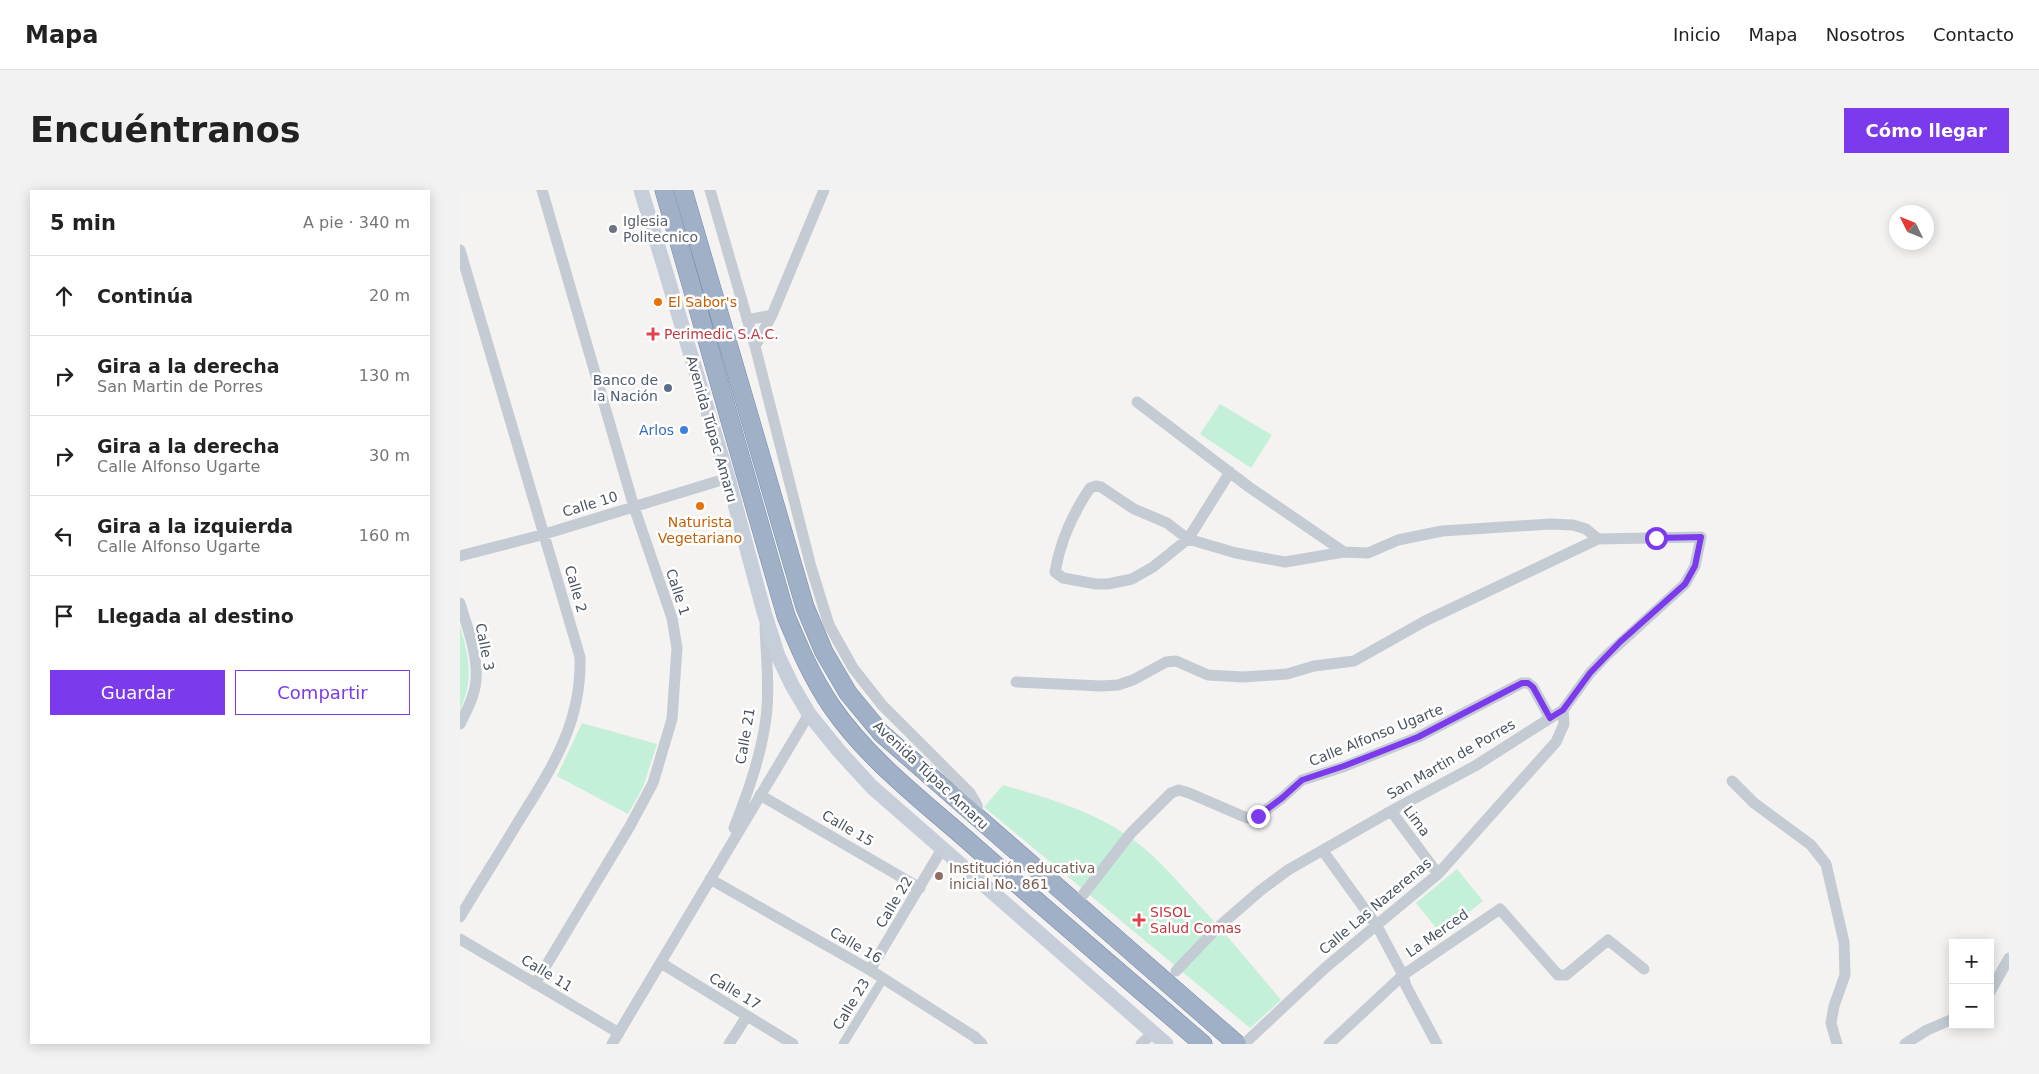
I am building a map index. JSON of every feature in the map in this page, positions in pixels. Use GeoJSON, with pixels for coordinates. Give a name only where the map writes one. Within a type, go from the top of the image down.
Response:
{"type":"FeatureCollection","features":[{"type":"Feature","properties":{"kind":"highway","name":"Avenida Túpac Amaru"},"geometry":{"type":"LineString","coordinates":[[664,190],[786,616],[806,662],[832,707],[865,748],[899,780],[1203,1044]]}},
{"type":"Feature","properties":{"kind":"highway","name":"Avenida Túpac Amaru"},"geometry":{"type":"LineString","coordinates":[[683,190],[805,607],[824,652],[848,693],[881,733],[1237,1044]]}},
{"type":"Feature","properties":{"kind":"main road","name":"Avenida Túpac Amaru"},"geometry":{"type":"LineString","coordinates":[[641,190],[728,478],[764,612],[778,656],[809,714],[872,787],[1166,1044]]}},
{"type":"Feature","properties":{"kind":"street","name":"Calle 1"},"geometry":{"type":"LineString","coordinates":[[535,984],[630,826],[653,783],[672,719],[677,648],[672,618],[634,506],[542,190]]}},
{"type":"Feature","properties":{"kind":"street"},"geometry":{"type":"LineString","coordinates":[[710,190],[755,346],[811,568],[830,625],[853,668],[882,705],[970,793],[977,805],[979,820]]}},
{"type":"Feature","properties":{"kind":"street"},"geometry":{"type":"LineString","coordinates":[[755,346],[772,315],[824,190]]}},
{"type":"Feature","properties":{"kind":"street","name":"Calle 2"},"geometry":{"type":"LineString","coordinates":[[460,250],[580,657],[581,681],[573,718],[560,751],[544,782],[460,917]]}},
{"type":"Feature","properties":{"kind":"street"},"geometry":{"type":"LineString","coordinates":[[747,320],[772,315]]}},
{"type":"Feature","properties":{"kind":"street"},"geometry":{"type":"LineString","coordinates":[[1137,402],[1230,472],[1334,547],[1344,552]]}},
{"type":"Feature","properties":{"kind":"street"},"geometry":{"type":"LineString","coordinates":[[1016,682],[1100,686],[1118,685],[1133,680],[1166,662],[1176,661],[1208,674],[1243,677],[1287,674],[1314,666],[1354,661],[1425,621],[1598,539],[1586,528],[1573,525],[1550,524],[1442,531],[1398,540],[1368,553],[1344,552],[1285,562],[1236,553],[1188,539],[1167,523],[1134,508],[1101,487],[1096,486],[1090,488],[1077,510],[1058,552],[1055,572],[1062,578],[1096,584],[1108,584],[1132,579],[1153,566],[1188,539],[1230,472]]}},
{"type":"Feature","properties":{"kind":"street","name":"Calle 10"},"geometry":{"type":"LineString","coordinates":[[460,556],[545,534],[728,478]]}},
{"type":"Feature","properties":{"kind":"street","name":"San Martin de Porres"},"geometry":{"type":"LineString","coordinates":[[1176,971],[1216,929],[1261,890],[1288,870],[1391,811],[1475,766],[1563,710],[1595,667],[1685,584],[1695,566],[1701,537],[1598,539]]}},
{"type":"Feature","properties":{"kind":"street","name":"Calle 3"},"geometry":{"type":"LineString","coordinates":[[460,603],[475,663],[476,680],[470,702],[460,724]]}},
{"type":"Feature","properties":{"kind":"street","name":"Calle 21"},"geometry":{"type":"LineString","coordinates":[[722,859],[745,801],[760,755],[766,716],[767,670],[764,612]]}},
{"type":"Feature","properties":{"kind":"street","name":"Calle Alfonso Ugarte"},"geometry":{"type":"LineString","coordinates":[[1076,904],[1131,833],[1171,793],[1179,790],[1247,818],[1258,816],[1302,780],[1418,737],[1522,683],[1528,683],[1533,687],[1550,718]]}},
{"type":"Feature","properties":{"kind":"street","name":"Calle Las Nazerenas"},"geometry":{"type":"LineString","coordinates":[[1244,1044],[1325,968],[1438,874],[1556,742],[1564,724],[1563,710]]}},
{"type":"Feature","properties":{"kind":"street","name":"Calle 21"},"geometry":{"type":"LineString","coordinates":[[612,1044],[809,714]]}},
{"type":"Feature","properties":{"kind":"street"},"geometry":{"type":"LineString","coordinates":[[1732,781],[1754,803],[1811,845],[1826,864],[1844,942],[1845,975],[1834,1006],[1831,1023],[1837,1044]]}},
{"type":"Feature","properties":{"kind":"street","name":"Calle 15"},"geometry":{"type":"LineString","coordinates":[[760,795],[920,888]]}},
{"type":"Feature","properties":{"kind":"street","name":"Lima"},"geometry":{"type":"LineString","coordinates":[[1391,811],[1438,874]]}},
{"type":"Feature","properties":{"kind":"street","name":"Calle 22"},"geometry":{"type":"LineString","coordinates":[[870,970],[942,849]]}},
{"type":"Feature","properties":{"kind":"street"},"geometry":{"type":"LineString","coordinates":[[1323,851],[1377,926],[1437,1044]]}},
{"type":"Feature","properties":{"kind":"street","name":"Calle 16"},"geometry":{"type":"LineString","coordinates":[[710,879],[870,970],[976,1037],[982,1044]]}},
{"type":"Feature","properties":{"kind":"street","name":"La Merced"},"geometry":{"type":"LineString","coordinates":[[1329,1044],[1403,975],[1500,909],[1558,974],[1566,975],[1608,940],[1644,969]]}},
{"type":"Feature","properties":{"kind":"street","name":"Calle 11"},"geometry":{"type":"LineString","coordinates":[[460,939],[618,1033]]}},
{"type":"Feature","properties":{"kind":"street"},"geometry":{"type":"LineString","coordinates":[[1994,985],[2009,958]]}},
{"type":"Feature","properties":{"kind":"street","name":"Calle 17"},"geometry":{"type":"LineString","coordinates":[[661,964],[793,1044]]}},
{"type":"Feature","properties":{"kind":"street","name":"Calle 23"},"geometry":{"type":"LineString","coordinates":[[844,1044],[883,978]]}},
{"type":"Feature","properties":{"kind":"street"},"geometry":{"type":"LineString","coordinates":[[729,1044],[747,1016]]}},
{"type":"Feature","properties":{"kind":"street"},"geometry":{"type":"LineString","coordinates":[[1905,1044],[1927,1030],[1949,1021]]}},
{"type":"Feature","properties":{"kind":"street"},"geometry":{"type":"LineString","coordinates":[[1141,1044],[1153,1033]]}},
{"type":"Feature","properties":{"kind":"green space"},"geometry":{"type":"Polygon","coordinates":[[[1220,404],[1272,435],[1251,468],[1200,434],[1220,404]]]}},
{"type":"Feature","properties":{"kind":"green space"},"geometry":{"type":"Polygon","coordinates":[[[460,626],[468,658],[469,678],[460,710],[460,626]]]}},
{"type":"Feature","properties":{"kind":"green space"},"geometry":{"type":"Polygon","coordinates":[[[582,723],[657,744],[643,787],[628,814],[557,776],[582,723]]]}},
{"type":"Feature","properties":{"kind":"green space"},"geometry":{"type":"Polygon","coordinates":[[[1003,785],[1072,807],[1105,822],[1135,841],[1176,880],[1281,1000],[1250,1028],[984,807],[1003,785]]]}},
{"type":"Feature","properties":{"kind":"green space"},"geometry":{"type":"Polygon","coordinates":[[[1457,869],[1483,901],[1441,934],[1416,903],[1457,869]]]}},
{"type":"Feature","properties":{"kind":"place","name":"Iglesia Politecnico"},"geometry":{"type":"Point","coordinates":[613,229]}},
{"type":"Feature","properties":{"kind":"place","name":"El Sabor's"},"geometry":{"type":"Point","coordinates":[658,302]}},
{"type":"Feature","properties":{"kind":"place","name":"Perimedic S.A.C."},"geometry":{"type":"Point","coordinates":[653,334]}},
{"type":"Feature","properties":{"kind":"place","name":"Banco de la Nación"},"geometry":{"type":"Point","coordinates":[668,388]}},
{"type":"Feature","properties":{"kind":"place","name":"Arlos"},"geometry":{"type":"Point","coordinates":[684,430]}},
{"type":"Feature","properties":{"kind":"place","name":"Naturista Vegetariano"},"geometry":{"type":"Point","coordinates":[700,506]}},
{"type":"Feature","properties":{"kind":"place","name":"Institución educativa inicial No. 861"},"geometry":{"type":"Point","coordinates":[939,876]}},
{"type":"Feature","properties":{"kind":"place","name":"SISOL Salud Comas"},"geometry":{"type":"Point","coordinates":[1139,920]}},
{"type":"Feature","properties":{"kind":"route"},"geometry":{"type":"LineString","coordinates":[[1258,816],[1302,780],[1418,737],[1522,683],[1528,683],[1533,687],[1550,718],[1563,710],[1590,673],[1620,642],[1685,584],[1695,566],[1701,537],[1656,538]]}}]}
